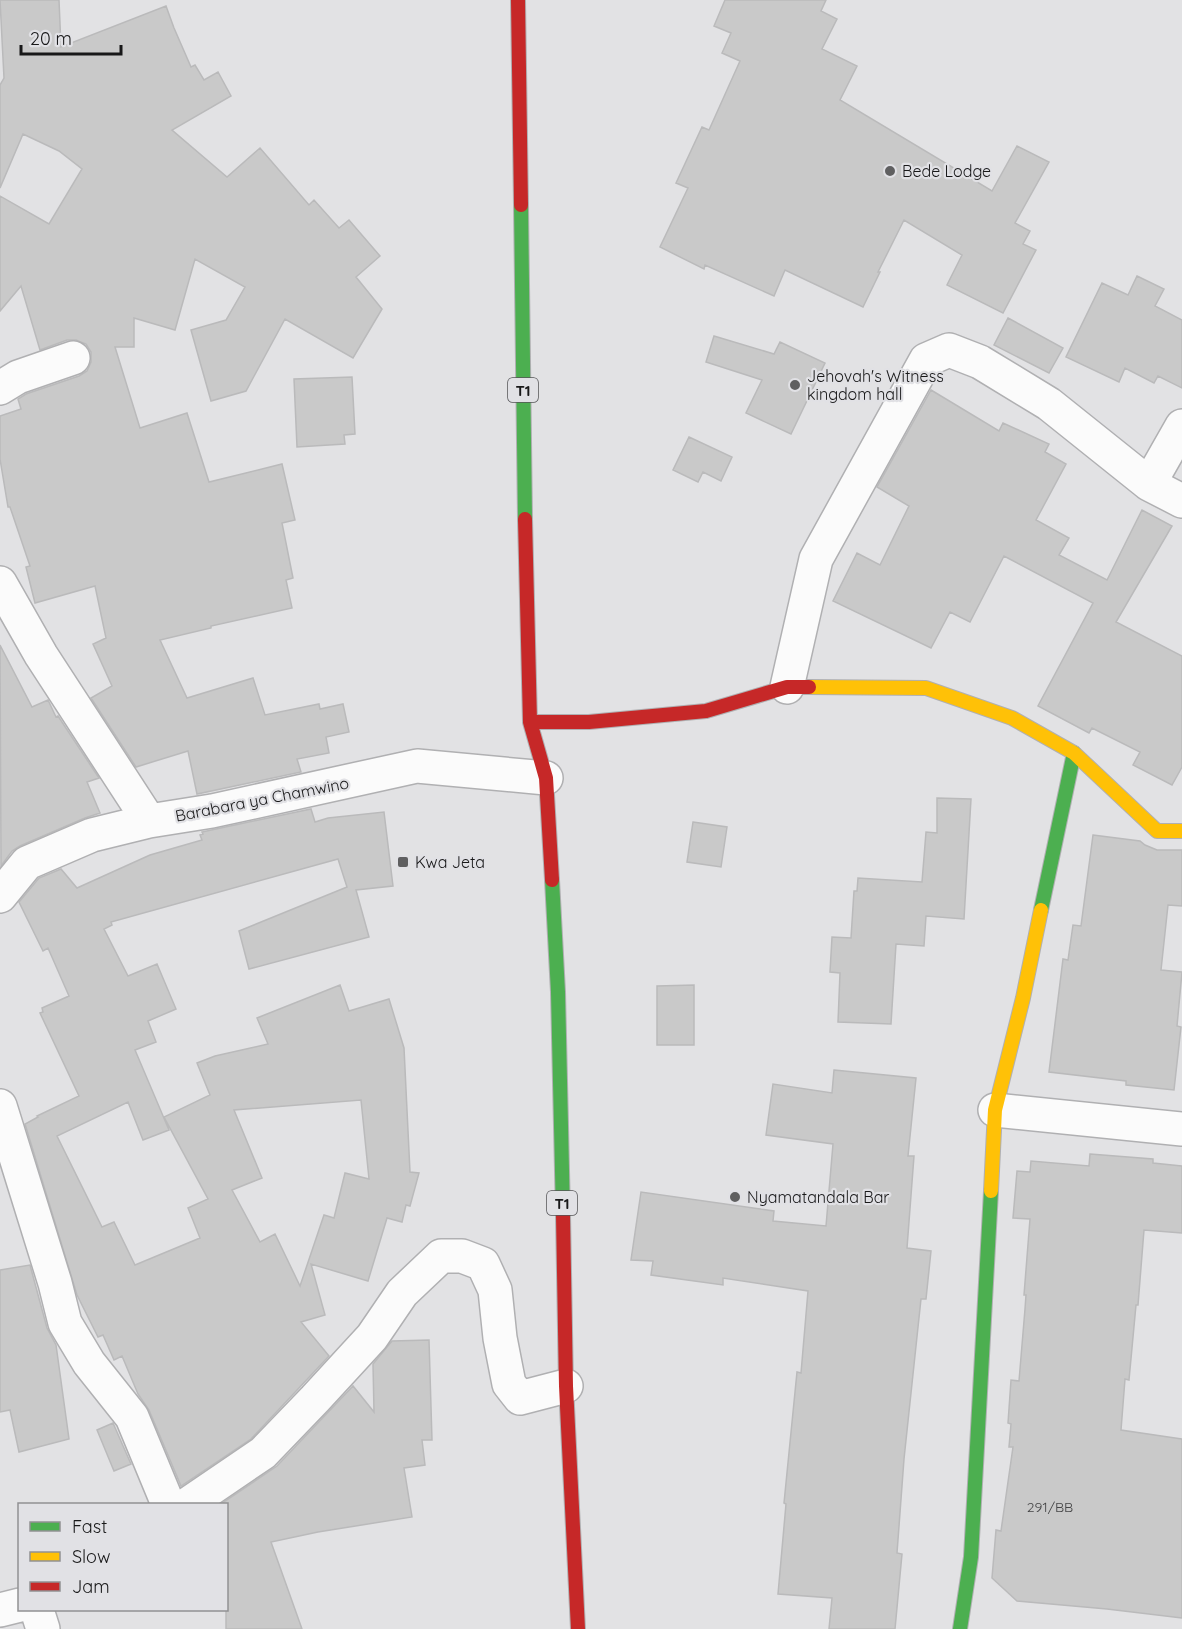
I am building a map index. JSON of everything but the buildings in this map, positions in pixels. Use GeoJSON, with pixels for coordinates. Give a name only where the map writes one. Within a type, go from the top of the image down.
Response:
{"type":"FeatureCollection","features":[{"type":"Feature","properties":{"kind":"main road","name":"T1"},"geometry":{"type":"LineString","coordinates":[[518,0],[523,426],[530,722],[546,778],[558,992],[566,1386],[578,1629]]}},
{"type":"Feature","properties":{"kind":"main road"},"geometry":{"type":"LineString","coordinates":[[530,722],[589,722],[706,711],[787,687],[926,688],[1012,718],[1074,753],[1157,831],[1182,831]]}},
{"type":"Feature","properties":{"kind":"main road"},"geometry":{"type":"LineString","coordinates":[[960,1629],[971,1557],[995,1110],[1023,998],[1074,753]]}},
{"type":"Feature","properties":{"kind":"street"},"geometry":{"type":"LineString","coordinates":[[787,687],[816,560],[926,360],[949,350],[980,362],[1049,404],[1149,484],[1182,501]]}},
{"type":"Feature","properties":{"kind":"street"},"geometry":{"type":"LineString","coordinates":[[0,388],[18,377],[73,358]]}},
{"type":"Feature","properties":{"kind":"street"},"geometry":{"type":"LineString","coordinates":[[1149,484],[1182,426]]}},
{"type":"Feature","properties":{"kind":"street"},"geometry":{"type":"LineString","coordinates":[[0,583],[41,655],[149,820]]}},
{"type":"Feature","properties":{"kind":"street","name":"Barabara ya Chamwino"},"geometry":{"type":"LineString","coordinates":[[0,896],[27,863],[92,835],[149,820],[212,811],[417,766],[546,778]]}},
{"type":"Feature","properties":{"kind":"street"},"geometry":{"type":"LineString","coordinates":[[0,1106],[55,1283],[64,1323],[89,1363],[132,1416],[168,1503]]}},
{"type":"Feature","properties":{"kind":"street"},"geometry":{"type":"LineString","coordinates":[[995,1110],[1182,1130]]}},
{"type":"Feature","properties":{"kind":"street"},"geometry":{"type":"LineString","coordinates":[[189,1503],[263,1453],[372,1337],[402,1293],[441,1256],[462,1256],[483,1264],[495,1290],[500,1338],[509,1384],[520,1398],[566,1386]]}},
{"type":"Feature","properties":{"kind":"street"},"geometry":{"type":"LineString","coordinates":[[0,1611],[18,1606]]}},
{"type":"Feature","properties":{"kind":"street"},"geometry":{"type":"LineString","coordinates":[[37,1611],[43,1629]]}},
{"type":"Feature","properties":{"kind":"traffic: fast"},"geometry":{"type":"LineString","coordinates":[[521,205],[525,519]]}},
{"type":"Feature","properties":{"kind":"traffic: fast"},"geometry":{"type":"LineString","coordinates":[[1041,910],[1074,753]]}},
{"type":"Feature","properties":{"kind":"traffic: fast"},"geometry":{"type":"LineString","coordinates":[[552,880],[558,992],[563,1215]]}},
{"type":"Feature","properties":{"kind":"traffic: fast"},"geometry":{"type":"LineString","coordinates":[[960,1629],[971,1557],[991,1191]]}},
{"type":"Feature","properties":{"kind":"traffic: slow"},"geometry":{"type":"LineString","coordinates":[[809,687],[926,688],[1012,718],[1074,753],[1157,831],[1182,831]]}},
{"type":"Feature","properties":{"kind":"traffic: slow"},"geometry":{"type":"LineString","coordinates":[[991,1191],[995,1110],[1023,998],[1041,910]]}},
{"type":"Feature","properties":{"kind":"traffic: jam"},"geometry":{"type":"LineString","coordinates":[[518,0],[521,205]]}},
{"type":"Feature","properties":{"kind":"traffic: jam"},"geometry":{"type":"LineString","coordinates":[[525,519],[530,722],[546,778],[552,880]]}},
{"type":"Feature","properties":{"kind":"traffic: jam"},"geometry":{"type":"LineString","coordinates":[[530,722],[589,722],[706,711],[787,687],[809,687]]}},
{"type":"Feature","properties":{"kind":"traffic: jam"},"geometry":{"type":"LineString","coordinates":[[563,1215],[566,1386],[578,1629]]}},
{"type":"Feature","properties":{"kind":"place","name":"Bede Lodge"},"geometry":{"type":"Point","coordinates":[890,171]}},
{"type":"Feature","properties":{"kind":"place","name":"Jehovah's Witness kingdom hall"},"geometry":{"type":"Point","coordinates":[795,385]}},
{"type":"Feature","properties":{"kind":"place","name":"Kwa Jeta"},"geometry":{"type":"Point","coordinates":[403,862]}},
{"type":"Feature","properties":{"kind":"place","name":"Nyamatandala Bar"},"geometry":{"type":"Point","coordinates":[735,1197]}}]}
